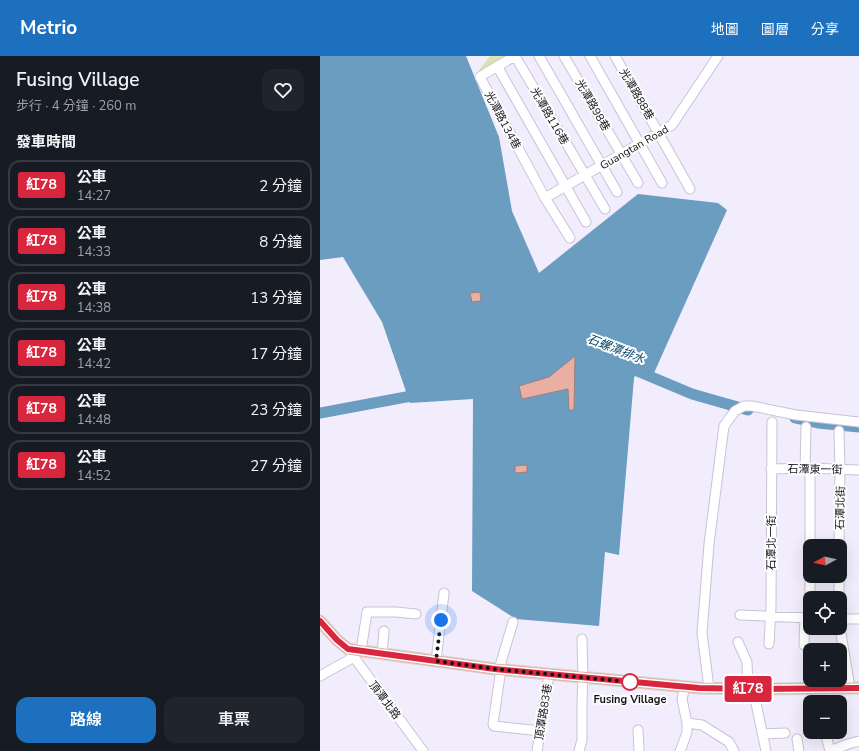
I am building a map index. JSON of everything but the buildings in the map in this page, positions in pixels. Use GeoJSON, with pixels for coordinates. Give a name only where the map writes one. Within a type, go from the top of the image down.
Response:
{"type":"FeatureCollection","features":[{"type":"Feature","properties":{"kind":"main road"},"geometry":{"type":"LineString","coordinates":[[320,621],[337,640],[354,653],[382,654],[500,669],[685,687],[751,689],[854,688]]}},
{"type":"Feature","properties":{"kind":"street","name":"光潭路134巷"},"geometry":{"type":"LineString","coordinates":[[515,56],[480,77],[545,198]]}},
{"type":"Feature","properties":{"kind":"street","name":"光潭路116巷"},"geometry":{"type":"LineString","coordinates":[[515,56],[605,209]]}},
{"type":"Feature","properties":{"kind":"street"},"geometry":{"type":"LineString","coordinates":[[539,56],[617,192]]}},
{"type":"Feature","properties":{"kind":"street","name":"光潭路98巷"},"geometry":{"type":"LineString","coordinates":[[564,56],[638,183]]}},
{"type":"Feature","properties":{"kind":"street"},"geometry":{"type":"LineString","coordinates":[[590,56],[662,183]]}},
{"type":"Feature","properties":{"kind":"street","name":"光潭路88巷"},"geometry":{"type":"LineString","coordinates":[[615,56],[690,189]]}},
{"type":"Feature","properties":{"kind":"street","name":"Guangtan Road"},"geometry":{"type":"LineString","coordinates":[[545,198],[672,125],[718,56]]}},
{"type":"Feature","properties":{"kind":"street"},"geometry":{"type":"LineString","coordinates":[[497,66],[586,222]]}},
{"type":"Feature","properties":{"kind":"street"},"geometry":{"type":"LineString","coordinates":[[545,198],[570,238]]}},
{"type":"Feature","properties":{"kind":"street"},"geometry":{"type":"LineString","coordinates":[[709,688],[702,633],[709,552],[724,426],[735,411],[744,406],[752,406],[796,415],[859,422]]}},
{"type":"Feature","properties":{"kind":"street","name":"石潭北一街"},"geometry":{"type":"LineString","coordinates":[[768,644],[770,616],[772,422]]}},
{"type":"Feature","properties":{"kind":"street"},"geometry":{"type":"LineString","coordinates":[[806,427],[808,468],[808,591]]}},
{"type":"Feature","properties":{"kind":"street","name":"石潭北街"},"geometry":{"type":"LineString","coordinates":[[839,431],[839,539]]}},
{"type":"Feature","properties":{"kind":"street","name":"石潭東一街"},"geometry":{"type":"LineString","coordinates":[[772,469],[808,468],[859,470]]}},
{"type":"Feature","properties":{"kind":"street"},"geometry":{"type":"LineString","coordinates":[[436,661],[444,593]]}},
{"type":"Feature","properties":{"kind":"street"},"geometry":{"type":"LineString","coordinates":[[320,676],[354,653],[367,612],[416,614]]}},
{"type":"Feature","properties":{"kind":"street"},"geometry":{"type":"LineString","coordinates":[[740,615],[803,618]]}},
{"type":"Feature","properties":{"kind":"street"},"geometry":{"type":"LineString","coordinates":[[847,619],[859,619]]}},
{"type":"Feature","properties":{"kind":"street"},"geometry":{"type":"LineString","coordinates":[[513,622],[500,669],[493,724],[497,727],[540,731]]}},
{"type":"Feature","properties":{"kind":"street"},"geometry":{"type":"LineString","coordinates":[[382,654],[384,631]]}},
{"type":"Feature","properties":{"kind":"street"},"geometry":{"type":"LineString","coordinates":[[842,635],[854,688]]}},
{"type":"Feature","properties":{"kind":"street"},"geometry":{"type":"LineString","coordinates":[[579,751],[582,740],[582,639]]}},
{"type":"Feature","properties":{"kind":"street"},"geometry":{"type":"LineString","coordinates":[[738,642],[747,662],[751,689],[766,751]]}},
{"type":"Feature","properties":{"kind":"street","name":"頂潭北路"},"geometry":{"type":"LineString","coordinates":[[354,653],[423,751]]}},
{"type":"Feature","properties":{"kind":"street","name":"頂潭路83巷"},"geometry":{"type":"LineString","coordinates":[[537,751],[549,674]]}},
{"type":"Feature","properties":{"kind":"street"},"geometry":{"type":"LineString","coordinates":[[680,751],[687,732],[687,723],[682,699],[685,687]]}},
{"type":"Feature","properties":{"kind":"street"},"geometry":{"type":"LineString","coordinates":[[687,723],[702,725],[729,742],[734,751]]}},
{"type":"Feature","properties":{"kind":"street"},"geometry":{"type":"LineString","coordinates":[[638,730],[639,751]]}},
{"type":"Feature","properties":{"kind":"street"},"geometry":{"type":"LineString","coordinates":[[762,734],[785,733]]}},
{"type":"Feature","properties":{"kind":"street"},"geometry":{"type":"LineString","coordinates":[[797,739],[799,751]]}},
{"type":"Feature","properties":{"kind":"street"},"geometry":{"type":"LineString","coordinates":[[827,739],[830,751],[849,747],[859,742]]}},
{"type":"Feature","properties":{"kind":"green space"},"geometry":{"type":"Polygon","coordinates":[[[490,56],[512,56],[483,76],[479,70],[490,56]]]}},
{"type":"Feature","properties":{"kind":"water"},"geometry":{"type":"Polygon","coordinates":[[[320,56],[466,56],[499,137],[512,211],[539,273],[638,194],[718,203],[727,210],[654,373],[639,367],[634,378],[619,555],[605,552],[599,626],[516,619],[472,591],[473,399],[410,403],[382,322],[343,257],[320,260],[320,56]]]}},
{"type":"Feature","properties":{"kind":"waterway","name":"石螺潭排水"},"geometry":{"type":"LineString","coordinates":[[623,365],[692,394],[748,410]]}},
{"type":"Feature","properties":{"kind":"waterway","name":"石螺潭排水"},"geometry":{"type":"LineString","coordinates":[[320,413],[422,394]]}},
{"type":"Feature","properties":{"kind":"waterway","name":"石螺潭排水"},"geometry":{"type":"LineString","coordinates":[[795,418],[818,423],[859,427]]}},
{"type":"Feature","properties":{"kind":"bus line","name":"紅78"},"geometry":{"type":"LineString","coordinates":[[320,621],[337,640],[348,649],[495,669],[699,688],[859,688]]}},
{"type":"Feature","properties":{"kind":"place","name":"Fusing Village"},"geometry":{"type":"Point","coordinates":[630,682]}},
{"type":"Feature","properties":{"kind":"route"},"geometry":{"type":"LineString","coordinates":[[441,620],[436,661],[495,669],[630,682]]}}]}
